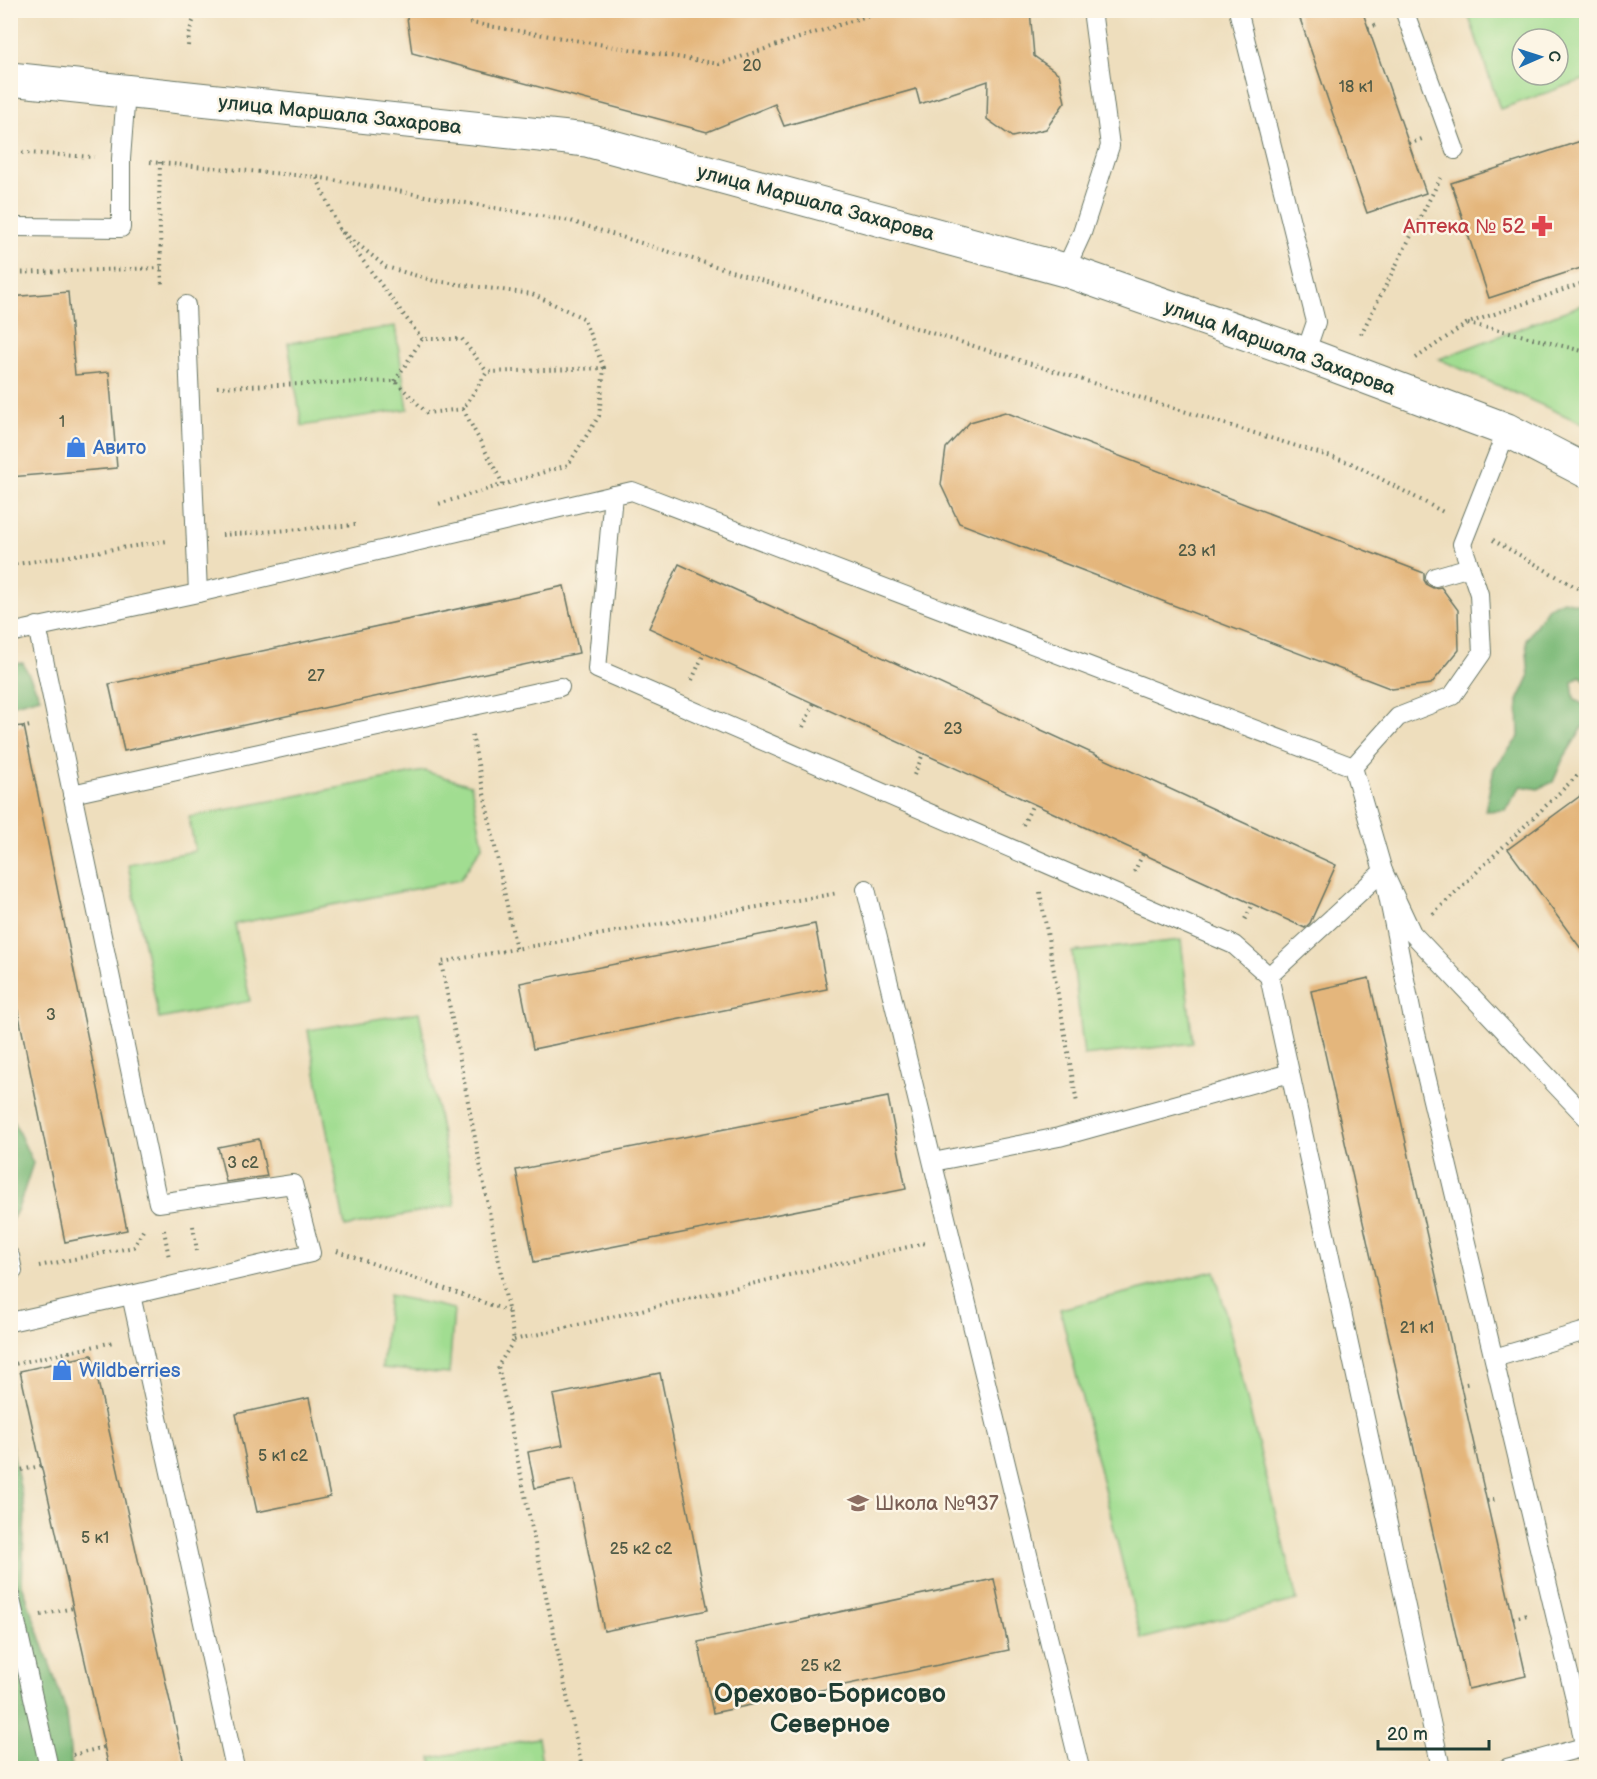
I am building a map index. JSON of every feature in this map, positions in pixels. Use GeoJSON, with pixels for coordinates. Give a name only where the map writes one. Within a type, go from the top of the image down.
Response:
{"type":"FeatureCollection","features":[{"type":"Feature","properties":{"kind":"street","name":"улица Маршала Захарова"},"geometry":{"type":"LineString","coordinates":[[10,78],[587,140],[1065,270],[1305,354],[1507,430],[1587,471]]}},
{"type":"Feature","properties":{"kind":"lane"},"geometry":{"type":"LineString","coordinates":[[1065,270],[1082,233],[1110,147],[1092,10]]}},
{"type":"Feature","properties":{"kind":"lane"},"geometry":{"type":"LineString","coordinates":[[1238,10],[1317,322],[1305,354]]}},
{"type":"Feature","properties":{"kind":"lane"},"geometry":{"type":"LineString","coordinates":[[1404,10],[1455,150]]}},
{"type":"Feature","properties":{"kind":"lane"},"geometry":{"type":"LineString","coordinates":[[14,227],[121,228],[121,159],[126,92]]}},
{"type":"Feature","properties":{"kind":"lane"},"geometry":{"type":"LineString","coordinates":[[186,304],[198,593]]}},
{"type":"Feature","properties":{"kind":"lane"},"geometry":{"type":"LineString","coordinates":[[1353,766],[1398,717],[1452,696],[1482,653],[1479,594],[1462,544],[1507,430]]}},
{"type":"Feature","properties":{"kind":"lane"},"geometry":{"type":"LineString","coordinates":[[10,633],[198,593],[632,490],[1353,766]]}},
{"type":"Feature","properties":{"kind":"lane"},"geometry":{"type":"LineString","coordinates":[[614,495],[597,669],[1234,945],[1269,976],[1441,1768]]}},
{"type":"Feature","properties":{"kind":"lane"},"geometry":{"type":"LineString","coordinates":[[1435,577],[1470,567]]}},
{"type":"Feature","properties":{"kind":"lane"},"geometry":{"type":"LineString","coordinates":[[10,1322],[311,1253],[293,1184],[158,1203],[38,626]]}},
{"type":"Feature","properties":{"kind":"lane"},"geometry":{"type":"LineString","coordinates":[[72,794],[560,687]]}},
{"type":"Feature","properties":{"kind":"lane"},"geometry":{"type":"LineString","coordinates":[[1353,766],[1383,871],[1415,1029],[1585,1751],[1507,1768]]}},
{"type":"Feature","properties":{"kind":"lane"},"geometry":{"type":"LineString","coordinates":[[1383,871],[1412,933],[1587,1117]]}},
{"type":"Feature","properties":{"kind":"lane"},"geometry":{"type":"LineString","coordinates":[[1269,976],[1383,871]]}},
{"type":"Feature","properties":{"kind":"lane"},"geometry":{"type":"LineString","coordinates":[[866,889],[1080,1768]]}},
{"type":"Feature","properties":{"kind":"lane"},"geometry":{"type":"LineString","coordinates":[[933,1162],[1059,1137],[1290,1073]]}},
{"type":"Feature","properties":{"kind":"lane"},"geometry":{"type":"LineString","coordinates":[[131,1295],[236,1768]]}},
{"type":"Feature","properties":{"kind":"lane"},"geometry":{"type":"LineString","coordinates":[[1494,1358],[1587,1330]]}},
{"type":"Feature","properties":{"kind":"lane"},"geometry":{"type":"LineString","coordinates":[[10,1595],[49,1768]]}},
{"type":"Feature","properties":{"kind":"path"},"geometry":{"type":"LineString","coordinates":[[188,45],[189,30],[201,10]]}},
{"type":"Feature","properties":{"kind":"path"},"geometry":{"type":"LineString","coordinates":[[468,10],[471,23],[719,64],[885,10]]}},
{"type":"Feature","properties":{"kind":"path"},"geometry":{"type":"LineString","coordinates":[[1361,334],[1455,150]]}},
{"type":"Feature","properties":{"kind":"path"},"geometry":{"type":"LineString","coordinates":[[10,152],[160,162],[316,177],[570,221],[1351,463],[1587,593]]}},
{"type":"Feature","properties":{"kind":"path"},"geometry":{"type":"LineString","coordinates":[[160,162],[162,291]]}},
{"type":"Feature","properties":{"kind":"path"},"geometry":{"type":"LineString","coordinates":[[316,177],[339,229],[422,339]]}},
{"type":"Feature","properties":{"kind":"path"},"geometry":{"type":"LineString","coordinates":[[339,229],[386,267],[435,281],[532,294],[583,318],[604,368],[599,416],[568,465],[429,507]]}},
{"type":"Feature","properties":{"kind":"path"},"geometry":{"type":"LineString","coordinates":[[10,273],[161,268]]}},
{"type":"Feature","properties":{"kind":"path"},"geometry":{"type":"LineString","coordinates":[[1415,359],[1466,324],[1587,282]]}},
{"type":"Feature","properties":{"kind":"path"},"geometry":{"type":"LineString","coordinates":[[1466,324],[1509,332],[1587,352]]}},
{"type":"Feature","properties":{"kind":"path"},"geometry":{"type":"LineString","coordinates":[[422,339],[462,339],[487,372]]}},
{"type":"Feature","properties":{"kind":"path"},"geometry":{"type":"LineString","coordinates":[[395,381],[422,339]]}},
{"type":"Feature","properties":{"kind":"path"},"geometry":{"type":"LineString","coordinates":[[487,372],[604,368]]}},
{"type":"Feature","properties":{"kind":"path"},"geometry":{"type":"LineString","coordinates":[[463,410],[487,372]]}},
{"type":"Feature","properties":{"kind":"path"},"geometry":{"type":"LineString","coordinates":[[189,388],[395,381],[427,413],[463,410]]}},
{"type":"Feature","properties":{"kind":"path"},"geometry":{"type":"LineString","coordinates":[[463,410],[503,485],[528,514]]}},
{"type":"Feature","properties":{"kind":"path"},"geometry":{"type":"LineString","coordinates":[[10,564],[196,537],[365,524]]}},
{"type":"Feature","properties":{"kind":"path"},"geometry":{"type":"LineString","coordinates":[[466,708],[516,949]]}},
{"type":"Feature","properties":{"kind":"path"},"geometry":{"type":"LineString","coordinates":[[1412,933],[1581,772],[1587,772]]}},
{"type":"Feature","properties":{"kind":"path"},"geometry":{"type":"LineString","coordinates":[[1034,858],[1082,1130]]}},
{"type":"Feature","properties":{"kind":"path"},"geometry":{"type":"LineString","coordinates":[[582,1768],[498,1366],[514,1340],[441,962],[866,889]]}},
{"type":"Feature","properties":{"kind":"path"},"geometry":{"type":"LineString","coordinates":[[188,1199],[202,1279]]}},
{"type":"Feature","properties":{"kind":"path"},"geometry":{"type":"LineString","coordinates":[[12,1263],[134,1247],[158,1203]]}},
{"type":"Feature","properties":{"kind":"path"},"geometry":{"type":"LineString","coordinates":[[158,1203],[174,1285]]}},
{"type":"Feature","properties":{"kind":"path"},"geometry":{"type":"LineString","coordinates":[[514,1340],[951,1237]]}},
{"type":"Feature","properties":{"kind":"path"},"geometry":{"type":"LineString","coordinates":[[308,1241],[509,1311]]}},
{"type":"Feature","properties":{"kind":"path"},"geometry":{"type":"LineString","coordinates":[[10,1365],[93,1347]]}},
{"type":"Feature","properties":{"kind":"path"},"geometry":{"type":"LineString","coordinates":[[69,1352],[70,1360]]}},
{"type":"Feature","properties":{"kind":"path"},"geometry":{"type":"LineString","coordinates":[[10,1472],[41,1466]]}},
{"type":"Feature","properties":{"kind":"green space"},"geometry":{"type":"Polygon","coordinates":[[[1467,11],[1586,11],[1586,79],[1570,85],[1570,27],[1510,27],[1510,87],[1563,87],[1500,109],[1467,11]]]}},
{"type":"Feature","properties":{"kind":"green space"},"geometry":{"type":"Polygon","coordinates":[[[1586,303],[1586,425],[1439,359],[1586,303]]]}},
{"type":"Feature","properties":{"kind":"green space"},"geometry":{"type":"Polygon","coordinates":[[[395,326],[408,409],[302,426],[288,343],[395,326]]]}},
{"type":"Feature","properties":{"kind":"green space"},"geometry":{"type":"Polygon","coordinates":[[[1563,600],[1586,606],[1586,681],[1580,676],[1572,682],[1574,698],[1586,707],[1586,722],[1563,759],[1553,782],[1538,789],[1521,786],[1505,810],[1485,811],[1494,768],[1519,737],[1518,701],[1529,677],[1526,640],[1548,607],[1563,600]]]}},
{"type":"Feature","properties":{"kind":"green space"},"geometry":{"type":"Polygon","coordinates":[[[23,663],[40,697],[11,705],[11,664],[23,663]]]}},
{"type":"Feature","properties":{"kind":"green space"},"geometry":{"type":"Polygon","coordinates":[[[424,771],[471,785],[483,845],[460,880],[235,924],[250,1001],[159,1019],[128,864],[195,851],[189,817],[424,771]]]}},
{"type":"Feature","properties":{"kind":"green space"},"geometry":{"type":"Polygon","coordinates":[[[1181,940],[1193,1043],[1084,1056],[1072,952],[1181,940]]]}},
{"type":"Feature","properties":{"kind":"green space"},"geometry":{"type":"Polygon","coordinates":[[[419,1012],[455,1205],[345,1227],[308,1030],[419,1012]]]}},
{"type":"Feature","properties":{"kind":"green space"},"geometry":{"type":"Polygon","coordinates":[[[10,1110],[33,1163],[18,1209],[11,1221],[10,1110]]]}},
{"type":"Feature","properties":{"kind":"green space"},"geometry":{"type":"Polygon","coordinates":[[[1215,1271],[1297,1600],[1141,1639],[1060,1309],[1215,1271]]]}},
{"type":"Feature","properties":{"kind":"green space"},"geometry":{"type":"Polygon","coordinates":[[[389,1295],[454,1309],[449,1374],[382,1368],[389,1295]]]}},
{"type":"Feature","properties":{"kind":"green space"},"geometry":{"type":"Polygon","coordinates":[[[10,1436],[25,1512],[22,1584],[65,1708],[72,1768],[11,1768],[10,1436]]]}},
{"type":"Feature","properties":{"kind":"green space"},"geometry":{"type":"Polygon","coordinates":[[[538,1738],[543,1768],[433,1768],[431,1758],[538,1738]]]}},
{"type":"Feature","properties":{"kind":"building"},"geometry":{"type":"Polygon","coordinates":[[[406,10],[1030,10],[1034,56],[1059,74],[1065,102],[1046,129],[1012,137],[987,119],[988,81],[920,104],[916,89],[784,126],[775,104],[707,132],[412,53],[406,10]]]}},
{"type":"Feature","properties":{"kind":"building"},"geometry":{"type":"Polygon","coordinates":[[[1297,10],[1362,10],[1426,193],[1367,213],[1297,10]]]}},
{"type":"Feature","properties":{"kind":"building"},"geometry":{"type":"Polygon","coordinates":[[[1587,139],[1587,266],[1489,298],[1451,183],[1587,139]]]}},
{"type":"Feature","properties":{"kind":"building"},"geometry":{"type":"Polygon","coordinates":[[[68,292],[75,375],[109,372],[117,468],[10,477],[10,297],[68,292]]]}},
{"type":"Feature","properties":{"kind":"building"},"geometry":{"type":"Polygon","coordinates":[[[1005,412],[1424,573],[1427,585],[1433,588],[1441,587],[1458,610],[1459,650],[1431,684],[1392,689],[959,523],[941,485],[946,448],[970,422],[1005,412]]]}},
{"type":"Feature","properties":{"kind":"building"},"geometry":{"type":"Polygon","coordinates":[[[679,564],[1336,865],[1310,923],[1305,928],[649,628],[679,564]]]}},
{"type":"Feature","properties":{"kind":"building"},"geometry":{"type":"Polygon","coordinates":[[[564,586],[579,653],[124,751],[109,684],[564,586]]]}},
{"type":"Feature","properties":{"kind":"building"},"geometry":{"type":"Polygon","coordinates":[[[24,726],[127,1230],[65,1242],[10,972],[10,727],[24,726]]]}},
{"type":"Feature","properties":{"kind":"building"},"geometry":{"type":"Polygon","coordinates":[[[1587,791],[1587,957],[1508,849],[1587,791]]]}},
{"type":"Feature","properties":{"kind":"building"},"geometry":{"type":"Polygon","coordinates":[[[815,924],[827,989],[533,1049],[520,983],[815,924]]]}},
{"type":"Feature","properties":{"kind":"building"},"geometry":{"type":"Polygon","coordinates":[[[1369,978],[1526,1676],[1468,1689],[1311,991],[1369,978]]]}},
{"type":"Feature","properties":{"kind":"building"},"geometry":{"type":"Polygon","coordinates":[[[888,1097],[906,1189],[534,1262],[516,1170],[888,1097]]]}},
{"type":"Feature","properties":{"kind":"building"},"geometry":{"type":"Polygon","coordinates":[[[259,1139],[267,1176],[226,1182],[218,1147],[259,1139]]]}},
{"type":"Feature","properties":{"kind":"building"},"geometry":{"type":"Polygon","coordinates":[[[92,1355],[185,1768],[109,1768],[20,1371],[92,1355]]]}},
{"type":"Feature","properties":{"kind":"building"},"geometry":{"type":"Polygon","coordinates":[[[660,1373],[708,1610],[604,1631],[574,1480],[535,1488],[528,1452],[563,1445],[553,1395],[660,1373]]]}},
{"type":"Feature","properties":{"kind":"building"},"geometry":{"type":"Polygon","coordinates":[[[309,1398],[330,1497],[257,1512],[236,1414],[309,1398]]]}},
{"type":"Feature","properties":{"kind":"building"},"geometry":{"type":"Polygon","coordinates":[[[994,1579],[1009,1650],[713,1713],[698,1642],[994,1579]]]}},
{"type":"Feature","properties":{"kind":"place","name":"Аптека № 52"},"geometry":{"type":"Point","coordinates":[1542,226]}},
{"type":"Feature","properties":{"kind":"place","name":"Авито"},"geometry":{"type":"Point","coordinates":[76,447]}},
{"type":"Feature","properties":{"kind":"place","name":"Wildberries"},"geometry":{"type":"Point","coordinates":[62,1370]}},
{"type":"Feature","properties":{"kind":"place","name":"Школа №937"},"geometry":{"type":"Point","coordinates":[858,1503]}},
{"type":"Feature","properties":{"kind":"district","name":"Орехово-Борисово Северное"},"geometry":{"type":"Point","coordinates":[830,1708]}}]}
